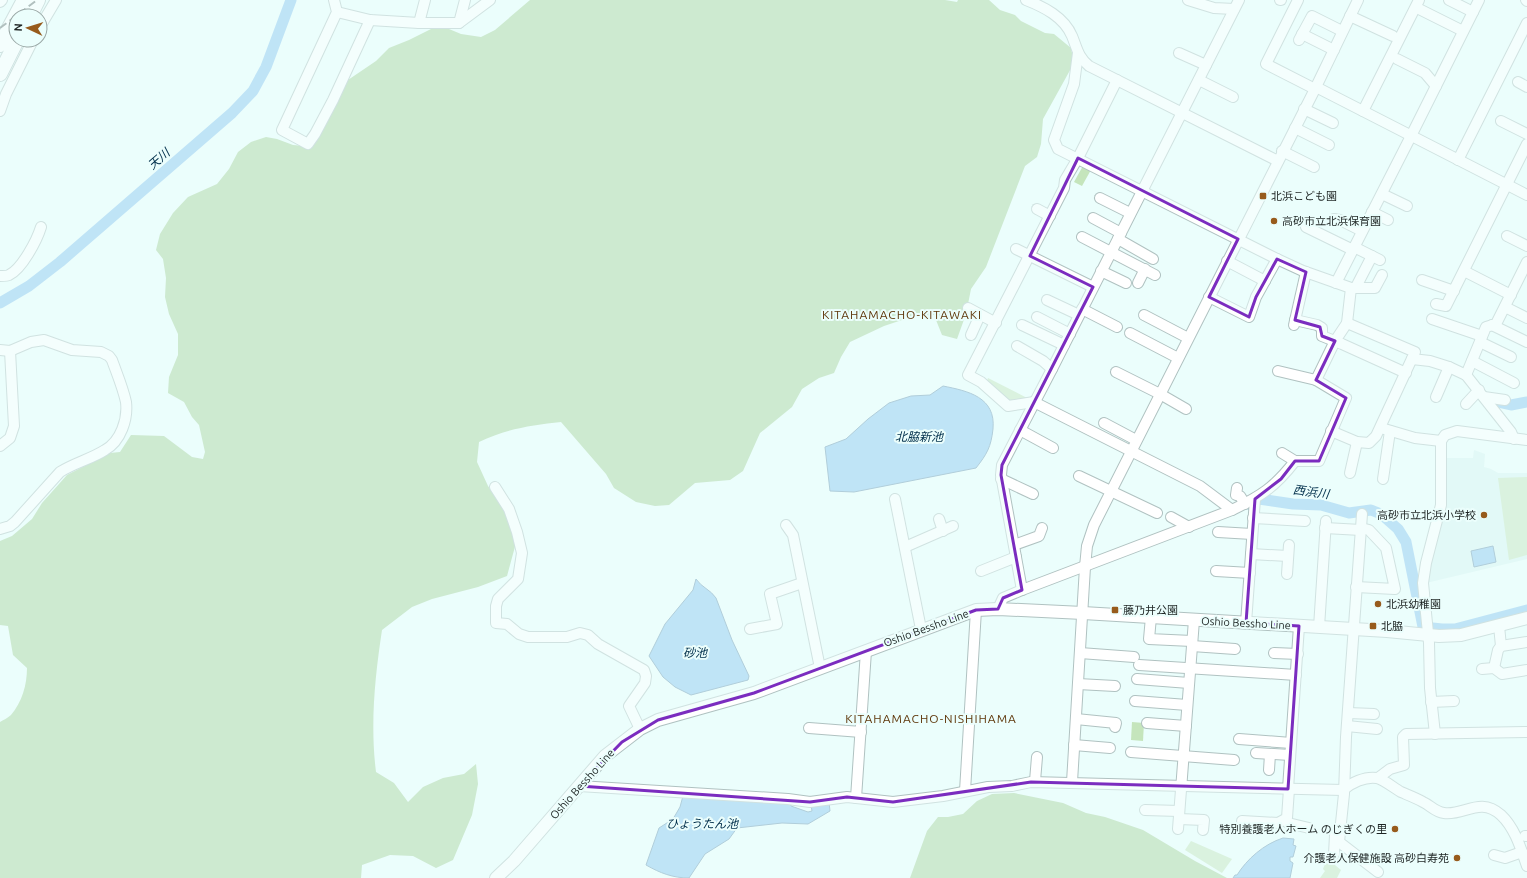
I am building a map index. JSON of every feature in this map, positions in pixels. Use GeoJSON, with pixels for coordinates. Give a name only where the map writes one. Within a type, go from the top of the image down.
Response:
{"type":"FeatureCollection","features":[{"type":"Feature","properties":{"kind":"highway"},"geometry":{"type":"LineString","coordinates":[[0,45],[24,0]]}},
{"type":"Feature","properties":{"kind":"highway"},"geometry":{"type":"LineString","coordinates":[[0,74],[13,48]]}},
{"type":"Feature","properties":{"kind":"main road","name":"Oshio Bessho Line"},"geometry":{"type":"LineString","coordinates":[[496,878],[514,861],[605,756],[640,729],[658,720],[754,693],[921,629],[976,610],[998,609],[1083,613],[1461,635],[1527,618]]}},
{"type":"Feature","properties":{"kind":"street"},"geometry":{"type":"LineString","coordinates":[[48,14],[56,0]]}},
{"type":"Feature","properties":{"kind":"street"},"geometry":{"type":"LineString","coordinates":[[334,0],[337,12],[282,130],[308,144],[333,100],[370,20]]}},
{"type":"Feature","properties":{"kind":"street"},"geometry":{"type":"LineString","coordinates":[[419,24],[424,0]]}},
{"type":"Feature","properties":{"kind":"street"},"geometry":{"type":"LineString","coordinates":[[459,23],[465,0]]}},
{"type":"Feature","properties":{"kind":"street"},"geometry":{"type":"LineString","coordinates":[[337,12],[370,20],[419,24],[459,23],[490,0]]}},
{"type":"Feature","properties":{"kind":"street"},"geometry":{"type":"LineString","coordinates":[[1026,0],[1056,15],[1066,26],[1072,36],[1082,61],[1089,66],[1278,161]]}},
{"type":"Feature","properties":{"kind":"street"},"geometry":{"type":"LineString","coordinates":[[1188,0],[1214,8],[1236,5]]}},
{"type":"Feature","properties":{"kind":"street"},"geometry":{"type":"LineString","coordinates":[[1298,0],[1266,64],[1527,195]]}},
{"type":"Feature","properties":{"kind":"street"},"geometry":{"type":"LineString","coordinates":[[1072,782],[1085,566],[1087,546],[1092,530],[1110,491],[1132,451],[1136,440],[1295,128],[1358,0]]}},
{"type":"Feature","properties":{"kind":"street"},"geometry":{"type":"LineString","coordinates":[[1449,0],[1473,12]]}},
{"type":"Feature","properties":{"kind":"street"},"geometry":{"type":"LineString","coordinates":[[1336,283],[1479,0]]}},
{"type":"Feature","properties":{"kind":"street"},"geometry":{"type":"LineString","coordinates":[[1364,112],[1418,4],[1463,31]]}},
{"type":"Feature","properties":{"kind":"street"},"geometry":{"type":"LineString","coordinates":[[1022,590],[1001,479],[1002,465],[1064,346],[1236,5]]}},
{"type":"Feature","properties":{"kind":"street"},"geometry":{"type":"LineString","coordinates":[[1334,50],[1301,37],[1312,16],[1342,31]]}},
{"type":"Feature","properties":{"kind":"street"},"geometry":{"type":"LineString","coordinates":[[1350,16],[1392,36]]}},
{"type":"Feature","properties":{"kind":"street"},"geometry":{"type":"LineString","coordinates":[[1458,160],[1527,23]]}},
{"type":"Feature","properties":{"kind":"street"},"geometry":{"type":"LineString","coordinates":[[0,111],[4,93],[29,48]]}},
{"type":"Feature","properties":{"kind":"street"},"geometry":{"type":"LineString","coordinates":[[1078,53],[1074,84],[1054,140],[1058,149],[1277,259],[1306,272],[1336,283],[1353,287],[1375,288],[1382,275]]}},
{"type":"Feature","properties":{"kind":"street"},"geometry":{"type":"LineString","coordinates":[[1179,53],[1206,65]]}},
{"type":"Feature","properties":{"kind":"street"},"geometry":{"type":"LineString","coordinates":[[1403,59],[1425,73],[1436,86]]}},
{"type":"Feature","properties":{"kind":"street"},"geometry":{"type":"LineString","coordinates":[[1117,80],[1078,158],[1065,180],[1064,188],[1030,256],[968,375],[981,382],[1008,406],[1034,402],[1200,486],[1232,510]]}},
{"type":"Feature","properties":{"kind":"street"},"geometry":{"type":"LineString","coordinates":[[1198,80],[1233,97]]}},
{"type":"Feature","properties":{"kind":"street"},"geometry":{"type":"LineString","coordinates":[[1304,109],[1328,123]]}},
{"type":"Feature","properties":{"kind":"street"},"geometry":{"type":"LineString","coordinates":[[1501,121],[1527,134]]}},
{"type":"Feature","properties":{"kind":"street"},"geometry":{"type":"LineString","coordinates":[[1295,128],[1329,145]]}},
{"type":"Feature","properties":{"kind":"street"},"geometry":{"type":"LineString","coordinates":[[1436,304],[1446,306],[1527,144]]}},
{"type":"Feature","properties":{"kind":"street"},"geometry":{"type":"LineString","coordinates":[[1282,151],[1314,167]]}},
{"type":"Feature","properties":{"kind":"street"},"geometry":{"type":"LineString","coordinates":[[1382,194],[1407,206]]}},
{"type":"Feature","properties":{"kind":"street"},"geometry":{"type":"LineString","coordinates":[[1100,198],[1130,214]]}},
{"type":"Feature","properties":{"kind":"street"},"geometry":{"type":"LineString","coordinates":[[1037,210],[1050,216]]}},
{"type":"Feature","properties":{"kind":"street"},"geometry":{"type":"LineString","coordinates":[[1372,212],[1388,220]]}},
{"type":"Feature","properties":{"kind":"street"},"geometry":{"type":"LineString","coordinates":[[1093,218],[1153,259]]}},
{"type":"Feature","properties":{"kind":"street"},"geometry":{"type":"LineString","coordinates":[[1334,219],[1340,220],[1362,231]]}},
{"type":"Feature","properties":{"kind":"street"},"geometry":{"type":"LineString","coordinates":[[0,276],[9,275],[17,269],[38,238],[41,227]]}},
{"type":"Feature","properties":{"kind":"street"},"geometry":{"type":"LineString","coordinates":[[1306,227],[1376,258],[1353,287],[1347,323],[1335,341],[1316,380]]}},
{"type":"Feature","properties":{"kind":"street"},"geometry":{"type":"LineString","coordinates":[[1507,236],[1527,246]]}},
{"type":"Feature","properties":{"kind":"street"},"geometry":{"type":"LineString","coordinates":[[1082,237],[1156,274]]}},
{"type":"Feature","properties":{"kind":"street"},"geometry":{"type":"LineString","coordinates":[[1016,249],[1093,287]]}},
{"type":"Feature","properties":{"kind":"street"},"geometry":{"type":"LineString","coordinates":[[1209,297],[1249,317],[1256,297],[1277,259]]}},
{"type":"Feature","properties":{"kind":"street"},"geometry":{"type":"LineString","coordinates":[[1227,261],[1265,281]]}},
{"type":"Feature","properties":{"kind":"street"},"geometry":{"type":"LineString","coordinates":[[1466,375],[1486,327],[1496,324],[1527,262]]}},
{"type":"Feature","properties":{"kind":"street"},"geometry":{"type":"LineString","coordinates":[[1138,283],[1145,269]]}},
{"type":"Feature","properties":{"kind":"street"},"geometry":{"type":"LineString","coordinates":[[1101,271],[1126,284]]}},
{"type":"Feature","properties":{"kind":"street"},"geometry":{"type":"LineString","coordinates":[[1464,271],[1511,295]]}},
{"type":"Feature","properties":{"kind":"street"},"geometry":{"type":"LineString","coordinates":[[1306,272],[1295,323],[1320,327],[1322,336],[1406,373]]}},
{"type":"Feature","properties":{"kind":"street"},"geometry":{"type":"LineString","coordinates":[[1422,280],[1454,291]]}},
{"type":"Feature","properties":{"kind":"street"},"geometry":{"type":"LineString","coordinates":[[1047,300],[1117,327]]}},
{"type":"Feature","properties":{"kind":"street"},"geometry":{"type":"LineString","coordinates":[[1505,307],[1527,318]]}},
{"type":"Feature","properties":{"kind":"street"},"geometry":{"type":"LineString","coordinates":[[968,308],[996,323]]}},
{"type":"Feature","properties":{"kind":"street"},"geometry":{"type":"LineString","coordinates":[[970,335],[980,315]]}},
{"type":"Feature","properties":{"kind":"street"},"geometry":{"type":"LineString","coordinates":[[1144,315],[1188,338]]}},
{"type":"Feature","properties":{"kind":"street"},"geometry":{"type":"LineString","coordinates":[[1037,317],[1070,334]]}},
{"type":"Feature","properties":{"kind":"street"},"geometry":{"type":"LineString","coordinates":[[1432,319],[1481,339],[1511,357]]}},
{"type":"Feature","properties":{"kind":"street"},"geometry":{"type":"LineString","coordinates":[[1347,323],[1415,352],[1386,430],[1383,479]]}},
{"type":"Feature","properties":{"kind":"street"},"geometry":{"type":"LineString","coordinates":[[1022,325],[1064,346]]}},
{"type":"Feature","properties":{"kind":"street"},"geometry":{"type":"LineString","coordinates":[[1492,325],[1527,342]]}},
{"type":"Feature","properties":{"kind":"street"},"geometry":{"type":"LineString","coordinates":[[1130,333],[1178,358]]}},
{"type":"Feature","properties":{"kind":"street"},"geometry":{"type":"LineString","coordinates":[[0,446],[10,438],[14,426],[5,351],[38,340],[44,340],[72,350],[101,352],[109,356],[112,360],[126,402],[124,423],[120,434],[114,443],[107,449],[99,454],[68,466],[60,472],[15,522],[10,526],[0,529]]}},
{"type":"Feature","properties":{"kind":"street"},"geometry":{"type":"LineString","coordinates":[[1017,346],[1043,361],[1052,369]]}},
{"type":"Feature","properties":{"kind":"street"},"geometry":{"type":"LineString","coordinates":[[1412,359],[1430,361],[1449,367],[1466,375],[1512,432],[1514,439]]}},
{"type":"Feature","properties":{"kind":"street"},"geometry":{"type":"LineString","coordinates":[[1472,361],[1514,383]]}},
{"type":"Feature","properties":{"kind":"street"},"geometry":{"type":"LineString","coordinates":[[1436,397],[1449,367]]}},
{"type":"Feature","properties":{"kind":"street"},"geometry":{"type":"LineString","coordinates":[[1278,371],[1316,380],[1346,398],[1319,461],[1295,461],[1282,453]]}},
{"type":"Feature","properties":{"kind":"street"},"geometry":{"type":"LineString","coordinates":[[1116,372],[1186,409]]}},
{"type":"Feature","properties":{"kind":"street"},"geometry":{"type":"LineString","coordinates":[[1481,393],[1505,400]]}},
{"type":"Feature","properties":{"kind":"street"},"geometry":{"type":"LineString","coordinates":[[1466,404],[1481,393]]}},
{"type":"Feature","properties":{"kind":"street"},"geometry":{"type":"LineString","coordinates":[[1104,423],[1136,440]]}},
{"type":"Feature","properties":{"kind":"street"},"geometry":{"type":"LineString","coordinates":[[1020,430],[1054,448]]}},
{"type":"Feature","properties":{"kind":"street"},"geometry":{"type":"LineString","coordinates":[[1331,431],[1357,442],[1369,443],[1376,436],[1386,430],[1415,438],[1441,441]]}},
{"type":"Feature","properties":{"kind":"street"},"geometry":{"type":"LineString","coordinates":[[1435,734],[1431,702],[1428,634],[1423,583],[1426,563],[1441,505],[1441,441],[1446,436],[1457,430],[1527,440]]}},
{"type":"Feature","properties":{"kind":"street"},"geometry":{"type":"LineString","coordinates":[[1350,473],[1357,442]]}},
{"type":"Feature","properties":{"kind":"street"},"geometry":{"type":"LineString","coordinates":[[998,609],[1003,598],[1245,504],[1255,499],[1281,479],[1295,461]]}},
{"type":"Feature","properties":{"kind":"street"},"geometry":{"type":"LineString","coordinates":[[1079,476],[1157,513]]}},
{"type":"Feature","properties":{"kind":"street"},"geometry":{"type":"LineString","coordinates":[[1001,479],[1033,494]]}},
{"type":"Feature","properties":{"kind":"street"},"geometry":{"type":"LineString","coordinates":[[495,487],[514,520],[522,553],[518,579],[498,599],[496,606],[496,623],[507,624],[519,634],[528,637],[567,637],[580,633],[588,635],[598,644],[644,670],[646,676],[645,683],[629,706],[640,729]]}},
{"type":"Feature","properties":{"kind":"street"},"geometry":{"type":"LineString","coordinates":[[1237,488],[1236,495],[1240,496],[1245,504]]}},
{"type":"Feature","properties":{"kind":"street"},"geometry":{"type":"LineString","coordinates":[[895,499],[921,629]]}},
{"type":"Feature","properties":{"kind":"street"},"geometry":{"type":"LineString","coordinates":[[1246,623],[1255,499]]}},
{"type":"Feature","properties":{"kind":"street"},"geometry":{"type":"LineString","coordinates":[[1362,514],[1356,586],[1343,805],[1339,842],[1378,872]]}},
{"type":"Feature","properties":{"kind":"street"},"geometry":{"type":"LineString","coordinates":[[1170,517],[1189,527]]}},
{"type":"Feature","properties":{"kind":"street"},"geometry":{"type":"LineString","coordinates":[[1253,518],[1305,521]]}},
{"type":"Feature","properties":{"kind":"street"},"geometry":{"type":"LineString","coordinates":[[939,519],[943,533]]}},
{"type":"Feature","properties":{"kind":"street"},"geometry":{"type":"LineString","coordinates":[[786,525],[793,535],[820,668]]}},
{"type":"Feature","properties":{"kind":"street"},"geometry":{"type":"LineString","coordinates":[[1319,627],[1325,525],[1369,530],[1386,548],[1395,591],[1356,586]]}},
{"type":"Feature","properties":{"kind":"street"},"geometry":{"type":"LineString","coordinates":[[905,547],[943,533],[953,526]]}},
{"type":"Feature","properties":{"kind":"street"},"geometry":{"type":"LineString","coordinates":[[1014,545],[1039,536],[1042,528]]}},
{"type":"Feature","properties":{"kind":"street"},"geometry":{"type":"LineString","coordinates":[[1218,532],[1252,534]]}},
{"type":"Feature","properties":{"kind":"street"},"geometry":{"type":"LineString","coordinates":[[1287,574],[1289,545]]}},
{"type":"Feature","properties":{"kind":"street"},"geometry":{"type":"LineString","coordinates":[[1251,554],[1288,556]]}},
{"type":"Feature","properties":{"kind":"street"},"geometry":{"type":"LineString","coordinates":[[981,571],[1016,557]]}},
{"type":"Feature","properties":{"kind":"street"},"geometry":{"type":"LineString","coordinates":[[1216,571],[1250,573]]}},
{"type":"Feature","properties":{"kind":"street"},"geometry":{"type":"LineString","coordinates":[[750,629],[777,624],[770,594],[802,583]]}},
{"type":"Feature","properties":{"kind":"street"},"geometry":{"type":"LineString","coordinates":[[965,792],[976,610]]}},
{"type":"Feature","properties":{"kind":"street"},"geometry":{"type":"LineString","coordinates":[[1151,617],[1149,639],[1192,644],[1224,645],[1235,649]]}},
{"type":"Feature","properties":{"kind":"street"},"geometry":{"type":"LineString","coordinates":[[1178,820],[1194,620]]}},
{"type":"Feature","properties":{"kind":"street"},"geometry":{"type":"LineString","coordinates":[[1242,821],[1278,823],[1287,818],[1299,626]]}},
{"type":"Feature","properties":{"kind":"street"},"geometry":{"type":"LineString","coordinates":[[1494,668],[1498,650],[1501,646],[1499,626]]}},
{"type":"Feature","properties":{"kind":"street"},"geometry":{"type":"LineString","coordinates":[[1501,646],[1527,642]]}},
{"type":"Feature","properties":{"kind":"street"},"geometry":{"type":"LineString","coordinates":[[856,798],[866,651]]}},
{"type":"Feature","properties":{"kind":"street"},"geometry":{"type":"LineString","coordinates":[[1080,653],[1190,668],[1296,675]]}},
{"type":"Feature","properties":{"kind":"street"},"geometry":{"type":"LineString","coordinates":[[1274,653],[1298,654]]}},
{"type":"Feature","properties":{"kind":"street"},"geometry":{"type":"LineString","coordinates":[[1482,668],[1494,668],[1502,674],[1527,670]]}},
{"type":"Feature","properties":{"kind":"street"},"geometry":{"type":"LineString","coordinates":[[1137,680],[1189,683]]}},
{"type":"Feature","properties":{"kind":"street"},"geometry":{"type":"LineString","coordinates":[[1078,684],[1115,686]]}},
{"type":"Feature","properties":{"kind":"street"},"geometry":{"type":"LineString","coordinates":[[1431,702],[1454,700]]}},
{"type":"Feature","properties":{"kind":"street"},"geometry":{"type":"LineString","coordinates":[[1135,701],[1187,705]]}},
{"type":"Feature","properties":{"kind":"street"},"geometry":{"type":"LineString","coordinates":[[1348,713],[1374,714]]}},
{"type":"Feature","properties":{"kind":"street"},"geometry":{"type":"LineString","coordinates":[[1076,719],[1116,722],[1116,727]]}},
{"type":"Feature","properties":{"kind":"street"},"geometry":{"type":"LineString","coordinates":[[1147,723],[1186,726]]}},
{"type":"Feature","properties":{"kind":"street"},"geometry":{"type":"LineString","coordinates":[[1347,726],[1377,729]]}},
{"type":"Feature","properties":{"kind":"street"},"geometry":{"type":"LineString","coordinates":[[809,728],[861,732]]}},
{"type":"Feature","properties":{"kind":"street"},"geometry":{"type":"LineString","coordinates":[[1378,778],[1390,768],[1404,765],[1403,737],[1406,734],[1527,732]]}},
{"type":"Feature","properties":{"kind":"street"},"geometry":{"type":"LineString","coordinates":[[1240,739],[1291,742]]}},
{"type":"Feature","properties":{"kind":"street"},"geometry":{"type":"LineString","coordinates":[[1074,745],[1110,748]]}},
{"type":"Feature","properties":{"kind":"street"},"geometry":{"type":"LineString","coordinates":[[1131,752],[1234,760]]}},
{"type":"Feature","properties":{"kind":"street"},"geometry":{"type":"LineString","coordinates":[[1256,753],[1290,755]]}},
{"type":"Feature","properties":{"kind":"street"},"geometry":{"type":"LineString","coordinates":[[1269,770],[1270,754]]}},
{"type":"Feature","properties":{"kind":"street"},"geometry":{"type":"LineString","coordinates":[[1035,781],[1037,757]]}},
{"type":"Feature","properties":{"kind":"street"},"geometry":{"type":"LineString","coordinates":[[579,786],[788,799],[810,802],[836,798],[856,798],[893,802],[965,792],[988,786],[1012,786],[1035,781],[1343,790],[1351,783],[1369,778],[1378,778],[1402,793],[1423,802],[1438,812],[1445,813],[1475,806],[1489,807],[1501,815],[1513,831],[1527,866]]}},
{"type":"Feature","properties":{"kind":"street"},"geometry":{"type":"LineString","coordinates":[[1331,858],[1334,854],[1335,847],[1337,813],[1343,805]]}},
{"type":"Feature","properties":{"kind":"street"},"geometry":{"type":"LineString","coordinates":[[1145,810],[1178,820],[1204,820],[1203,830]]}},
{"type":"Feature","properties":{"kind":"street"},"geometry":{"type":"LineString","coordinates":[[1285,820],[1288,823],[1309,828]]}},
{"type":"Feature","properties":{"kind":"street"},"geometry":{"type":"LineString","coordinates":[[1494,855],[1505,858],[1522,852]]}},
{"type":"Feature","properties":{"kind":"highlighted area"},"geometry":{"type":"Polygon","coordinates":[[[1078,158],[1238,239],[1209,297],[1249,317],[1256,297],[1277,259],[1306,272],[1295,320],[1320,327],[1322,336],[1335,341],[1316,380],[1346,398],[1319,461],[1295,461],[1281,479],[1255,499],[1246,623],[1299,626],[1288,789],[1031,782],[893,802],[847,797],[810,802],[579,786],[622,742],[658,720],[754,693],[976,610],[998,609],[1003,598],[1022,590],[1001,475],[1002,465],[1093,287],[1030,256],[1078,158]]]}},
{"type":"Feature","properties":{"kind":"shaded area","name":"高砂市立北浜小学校"},"geometry":{"type":"Polygon","coordinates":[[[1474,450],[1485,454],[1484,467],[1498,473],[1527,473],[1527,559],[1426,583],[1444,458],[1473,458],[1474,450]]]}},
{"type":"Feature","properties":{"kind":"green space"},"geometry":{"type":"Polygon","coordinates":[[[530,0],[945,0],[957,2],[958,0],[989,0],[1000,10],[1015,15],[1021,21],[1045,33],[1054,34],[1071,48],[1074,63],[1043,119],[1041,144],[1037,157],[1025,166],[986,267],[971,289],[966,314],[957,339],[942,335],[934,315],[908,318],[884,326],[850,342],[834,373],[819,378],[802,389],[792,407],[760,433],[743,471],[730,480],[695,483],[669,505],[655,506],[636,502],[614,488],[606,474],[561,422],[519,428],[479,442],[477,462],[488,486],[510,516],[516,543],[507,576],[478,587],[432,599],[412,607],[382,630],[374,701],[373,736],[376,772],[394,783],[408,802],[423,787],[443,778],[464,774],[476,764],[478,784],[472,815],[453,860],[436,868],[413,856],[390,855],[362,865],[361,878],[0,878],[0,722],[11,715],[21,699],[25,687],[27,668],[13,655],[8,626],[0,625],[0,541],[12,536],[32,519],[42,503],[67,475],[110,453],[120,452],[131,435],[164,436],[192,457],[203,459],[205,452],[199,425],[192,417],[184,402],[168,393],[169,377],[178,355],[178,334],[169,314],[165,297],[166,278],[163,259],[156,250],[160,234],[173,213],[188,197],[217,184],[229,169],[238,152],[251,142],[266,137],[277,139],[293,145],[304,146],[323,127],[348,80],[376,61],[389,48],[435,27],[449,29],[461,34],[481,37],[495,30],[530,0]]]}},
{"type":"Feature","properties":{"kind":"green space"},"geometry":{"type":"Polygon","coordinates":[[[1084,164],[1092,168],[1082,186],[1074,182],[1084,164]]]}},
{"type":"Feature","properties":{"kind":"green space"},"geometry":{"type":"Polygon","coordinates":[[[988,378],[1031,400],[1010,404],[986,383],[988,378]]]}},
{"type":"Feature","properties":{"kind":"green space"},"geometry":{"type":"Polygon","coordinates":[[[1527,477],[1527,555],[1509,560],[1498,478],[1527,477]]]}},
{"type":"Feature","properties":{"kind":"green space"},"geometry":{"type":"Polygon","coordinates":[[[1132,722],[1144,723],[1143,741],[1131,740],[1132,722]]]}},
{"type":"Feature","properties":{"kind":"green space"},"geometry":{"type":"Polygon","coordinates":[[[1014,793],[1063,803],[1086,813],[1105,817],[1143,830],[1227,878],[910,878],[927,831],[938,817],[963,814],[977,801],[992,794],[1014,793]]]}},
{"type":"Feature","properties":{"kind":"green space"},"geometry":{"type":"Polygon","coordinates":[[[1191,841],[1232,859],[1222,873],[1185,850],[1191,841]]]}},
{"type":"Feature","properties":{"kind":"green space"},"geometry":{"type":"Polygon","coordinates":[[[1330,861],[1341,870],[1337,878],[1320,878],[1325,871],[1323,869],[1325,864],[1330,861]]]}},
{"type":"Feature","properties":{"kind":"water","name":"北脇新池"},"geometry":{"type":"Polygon","coordinates":[[[943,386],[971,393],[978,397],[990,409],[993,418],[993,429],[990,446],[976,468],[854,492],[830,491],[825,447],[846,439],[868,419],[889,403],[911,396],[930,395],[943,386]]]}},
{"type":"Feature","properties":{"kind":"water"},"geometry":{"type":"Polygon","coordinates":[[[1493,546],[1496,562],[1474,567],[1471,551],[1493,546]]]}},
{"type":"Feature","properties":{"kind":"water","name":"砂池"},"geometry":{"type":"Polygon","coordinates":[[[696,579],[716,598],[732,640],[749,676],[748,680],[691,695],[675,687],[663,677],[649,656],[665,624],[693,590],[696,579]]]}},
{"type":"Feature","properties":{"kind":"water","name":"ひょうたん池"},"geometry":{"type":"Polygon","coordinates":[[[683,796],[791,803],[791,806],[808,812],[812,811],[811,805],[829,802],[830,811],[808,824],[782,823],[737,828],[729,839],[705,854],[689,878],[683,878],[667,874],[646,865],[659,828],[673,819],[680,807],[683,796]]]}},
{"type":"Feature","properties":{"kind":"water"},"geometry":{"type":"Polygon","coordinates":[[[1283,838],[1294,839],[1293,845],[1296,846],[1293,857],[1290,857],[1290,861],[1293,863],[1290,878],[1233,878],[1251,858],[1263,848],[1283,838]]]}},
{"type":"Feature","properties":{"kind":"waterway","name":"天川"},"geometry":{"type":"LineString","coordinates":[[0,303],[29,286],[60,262],[232,113],[253,91],[266,67],[291,0]]}},
{"type":"Feature","properties":{"kind":"waterway"},"geometry":{"type":"LineString","coordinates":[[1493,401],[1511,405],[1527,402]]}},
{"type":"Feature","properties":{"kind":"waterway","name":"西浜川"},"geometry":{"type":"LineString","coordinates":[[1249,504],[1259,499],[1293,504],[1321,505],[1349,513],[1371,510],[1381,514],[1398,529],[1406,542],[1423,627],[1455,629],[1527,610]]}},
{"type":"Feature","properties":{"kind":"railway"},"geometry":{"type":"LineString","coordinates":[[0,28],[37,0]]}},
{"type":"Feature","properties":{"kind":"place","name":"北浜こども園"},"geometry":{"type":"Point","coordinates":[1263,196]}},
{"type":"Feature","properties":{"kind":"place","name":"高砂市立北浜保育園"},"geometry":{"type":"Point","coordinates":[1274,221]}},
{"type":"Feature","properties":{"kind":"place","name":"高砂市立北浜小学校"},"geometry":{"type":"Point","coordinates":[1484,515]}},
{"type":"Feature","properties":{"kind":"place","name":"北浜幼稚園"},"geometry":{"type":"Point","coordinates":[1378,604]}},
{"type":"Feature","properties":{"kind":"place","name":"藤乃井公園"},"geometry":{"type":"Point","coordinates":[1115,610]}},
{"type":"Feature","properties":{"kind":"place","name":"北脇"},"geometry":{"type":"Point","coordinates":[1373,626]}},
{"type":"Feature","properties":{"kind":"place","name":"特別養護老人ホーム のじぎくの里"},"geometry":{"type":"Point","coordinates":[1395,829]}},
{"type":"Feature","properties":{"kind":"place","name":"介護老人保健施設 高砂白寿苑"},"geometry":{"type":"Point","coordinates":[1457,858]}},
{"type":"Feature","properties":{"kind":"district","name":"KITAHAMACHO-KITAWAKI"},"geometry":{"type":"Point","coordinates":[902,315]}},
{"type":"Feature","properties":{"kind":"district","name":"KITAHAMACHO-NISHIHAMA"},"geometry":{"type":"Point","coordinates":[931,719]}}]}
